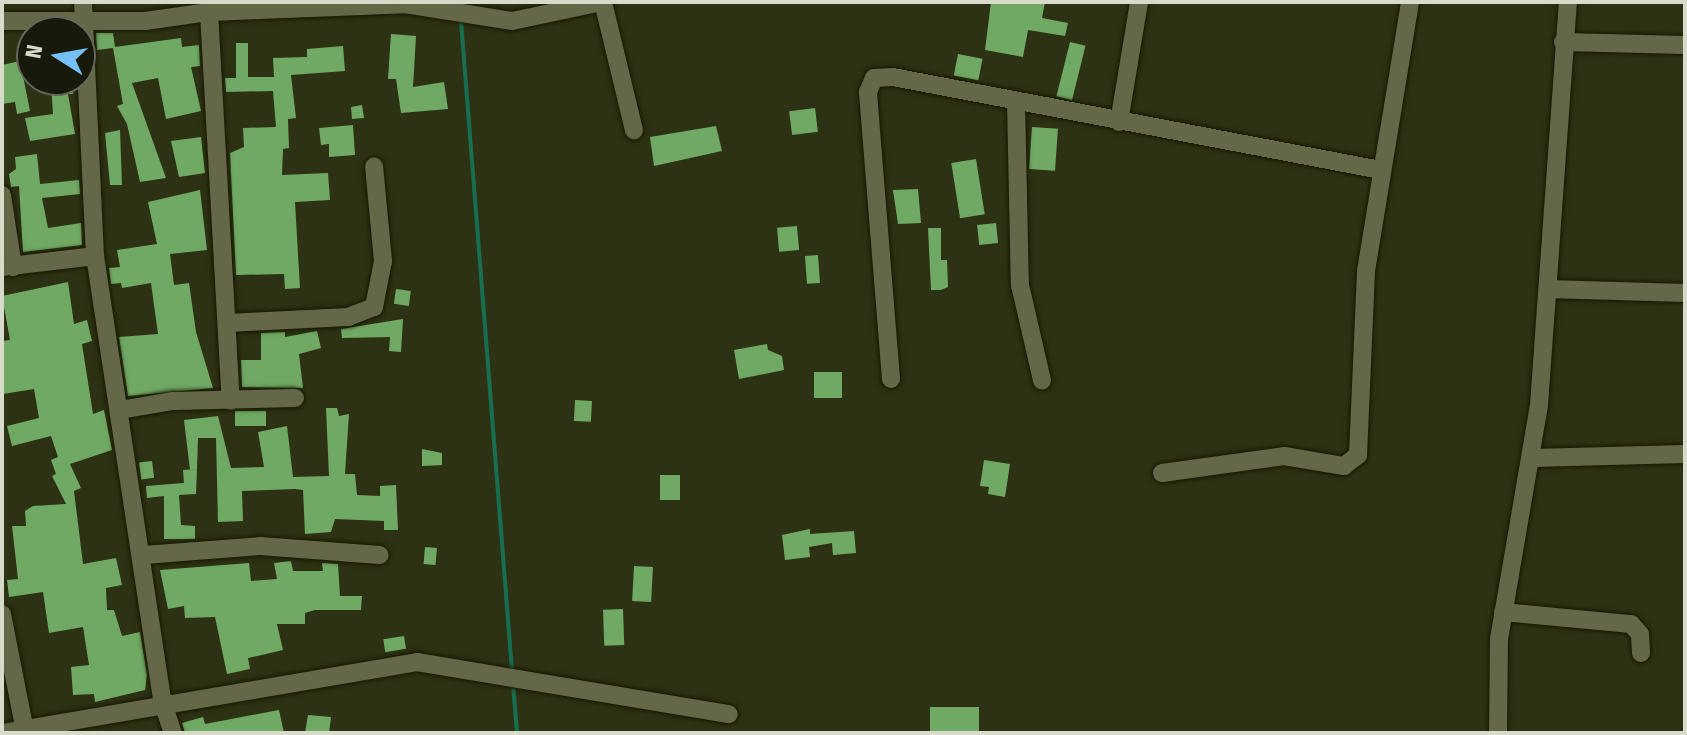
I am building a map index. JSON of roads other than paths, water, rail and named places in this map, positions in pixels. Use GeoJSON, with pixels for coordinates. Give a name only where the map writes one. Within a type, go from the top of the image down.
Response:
{"type":"FeatureCollection","features":[{"type":"Feature","properties":{"kind":"street"},"geometry":{"type":"LineString","coordinates":[[2,21],[83,12],[145,21],[209,12],[405,4],[512,21],[603,2],[634,130]]}},
{"type":"Feature","properties":{"kind":"street"},"geometry":{"type":"LineString","coordinates":[[1119,122],[1139,2]]}},
{"type":"Feature","properties":{"kind":"street"},"geometry":{"type":"LineString","coordinates":[[1162,473],[1284,456],[1344,466],[1353,462],[1360,443],[1366,271],[1410,2]]}},
{"type":"Feature","properties":{"kind":"street"},"geometry":{"type":"LineString","coordinates":[[1498,733],[1503,612],[1532,458],[1548,289],[1568,2]]}},
{"type":"Feature","properties":{"kind":"street"},"geometry":{"type":"LineString","coordinates":[[83,12],[95,256],[144,555],[163,703],[173,733]]}},
{"type":"Feature","properties":{"kind":"street"},"geometry":{"type":"LineString","coordinates":[[209,12],[231,400]]}},
{"type":"Feature","properties":{"kind":"street"},"geometry":{"type":"LineString","coordinates":[[1563,42],[1685,45]]}},
{"type":"Feature","properties":{"kind":"street"},"geometry":{"type":"LineString","coordinates":[[891,379],[871,82],[893,77],[1381,170]]}},
{"type":"Feature","properties":{"kind":"street"},"geometry":{"type":"LineString","coordinates":[[1016,101],[1020,285],[1042,380]]}},
{"type":"Feature","properties":{"kind":"street"},"geometry":{"type":"LineString","coordinates":[[227,323],[348,317],[374,307],[383,261],[374,166]]}},
{"type":"Feature","properties":{"kind":"street"},"geometry":{"type":"LineString","coordinates":[[2,195],[7,267],[95,256]]}},
{"type":"Feature","properties":{"kind":"street"},"geometry":{"type":"LineString","coordinates":[[1548,289],[1685,293]]}},
{"type":"Feature","properties":{"kind":"street"},"geometry":{"type":"LineString","coordinates":[[120,410],[173,401],[295,398]]}},
{"type":"Feature","properties":{"kind":"street"},"geometry":{"type":"LineString","coordinates":[[1532,458],[1685,454]]}},
{"type":"Feature","properties":{"kind":"street"},"geometry":{"type":"LineString","coordinates":[[144,555],[232,546],[380,555]]}},
{"type":"Feature","properties":{"kind":"street"},"geometry":{"type":"LineString","coordinates":[[1503,612],[1631,624],[1640,634],[1641,653]]}},
{"type":"Feature","properties":{"kind":"street"},"geometry":{"type":"LineString","coordinates":[[2,614],[14,730],[417,662],[524,677],[729,714]]}},
{"type":"Feature","properties":{"kind":"waterway"},"geometry":{"type":"LineString","coordinates":[[461,21],[512,671]]}},
{"type":"Feature","properties":{"kind":"waterway"},"geometry":{"type":"LineString","coordinates":[[513,684],[517,733]]}}]}
